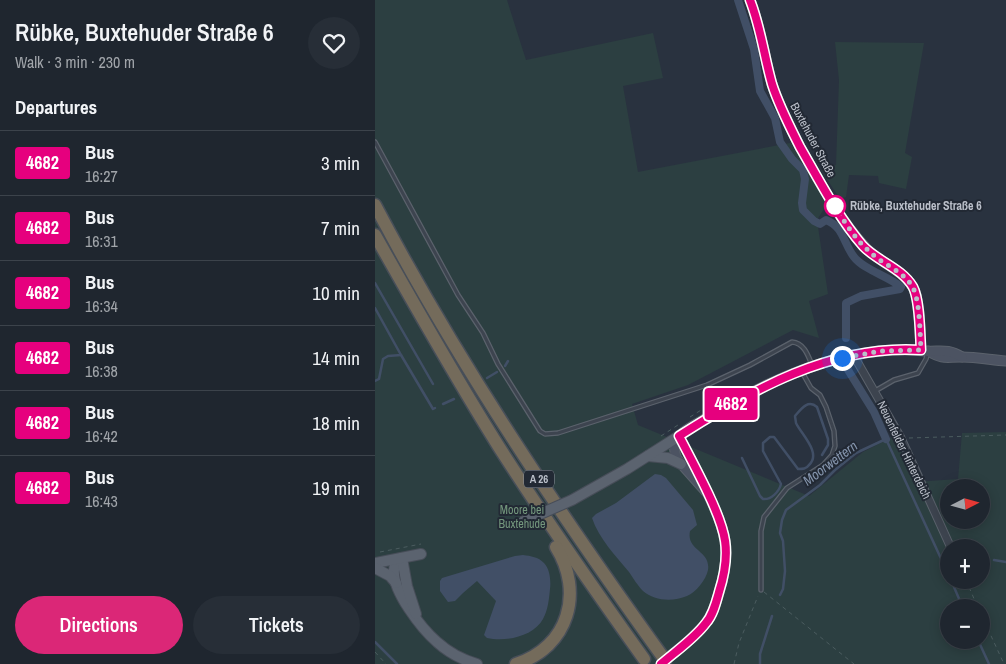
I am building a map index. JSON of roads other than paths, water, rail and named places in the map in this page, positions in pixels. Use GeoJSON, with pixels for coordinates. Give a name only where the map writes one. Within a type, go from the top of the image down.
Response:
{"type":"FeatureCollection","features":[{"type":"Feature","properties":{"kind":"highway","name":"A 26"},"geometry":{"type":"LineString","coordinates":[[375,205],[435,315],[564,517],[663,662]]}},
{"type":"Feature","properties":{"kind":"highway","name":"A 26"},"geometry":{"type":"LineString","coordinates":[[375,235],[422,319],[438,357],[557,536],[644,659]]}},
{"type":"Feature","properties":{"kind":"highway"},"geometry":{"type":"LineString","coordinates":[[463,394],[496,456],[563,558],[568,574],[570,590],[569,611],[558,634],[542,652],[517,664]]}},
{"type":"Feature","properties":{"kind":"main road","name":"Buxtehuder Straße"},"geometry":{"type":"LineString","coordinates":[[750,0],[762,37],[773,85],[782,109],[814,171],[841,216],[870,253],[899,272],[912,286],[917,300],[924,351]]}},
{"type":"Feature","properties":{"kind":"main road"},"geometry":{"type":"LineString","coordinates":[[522,522],[572,500],[649,456],[746,396],[767,385],[813,367],[842,358],[881,351],[939,350],[953,352],[962,357],[1006,361]]}},
{"type":"Feature","properties":{"kind":"main road"},"geometry":{"type":"LineString","coordinates":[[679,436],[675,444],[675,453],[681,464],[709,496]]}},
{"type":"Feature","properties":{"kind":"main road"},"geometry":{"type":"LineString","coordinates":[[663,662],[697,634],[706,624],[722,582],[726,564],[725,542],[719,514],[679,436]]}},
{"type":"Feature","properties":{"kind":"main road"},"geometry":{"type":"LineString","coordinates":[[649,456],[668,458],[681,464]]}},
{"type":"Feature","properties":{"kind":"main road"},"geometry":{"type":"LineString","coordinates":[[375,563],[402,558],[421,549]]}},
{"type":"Feature","properties":{"kind":"main road"},"geometry":{"type":"LineString","coordinates":[[397,586],[394,569],[402,558]]}},
{"type":"Feature","properties":{"kind":"main road"},"geometry":{"type":"LineString","coordinates":[[402,558],[407,586],[419,622]]}},
{"type":"Feature","properties":{"kind":"main road"},"geometry":{"type":"LineString","coordinates":[[375,568],[389,576],[397,586],[408,608],[437,642],[457,655],[477,664]]}},
{"type":"Feature","properties":{"kind":"street","name":"Neuenfelder Hinterdeich"},"geometry":{"type":"LineString","coordinates":[[854,356],[901,438],[947,539]]}},
{"type":"Feature","properties":{"kind":"lane"},"geometry":{"type":"LineString","coordinates":[[375,142],[457,295],[483,333],[498,364],[540,431],[545,434],[558,434],[707,385],[750,365],[792,342],[805,349],[813,367]]}},
{"type":"Feature","properties":{"kind":"lane"},"geometry":{"type":"LineString","coordinates":[[875,392],[894,380],[918,374],[926,359],[924,351]]}},
{"type":"Feature","properties":{"kind":"lane"},"geometry":{"type":"LineString","coordinates":[[761,590],[761,531],[764,517],[787,488],[823,465],[833,456],[835,446],[834,431],[827,407],[820,395],[811,388],[801,371]]}},
{"type":"Feature","properties":{"kind":"water"},"geometry":{"type":"Polygon","coordinates":[[[655,474],[666,478],[693,510],[697,525],[690,531],[690,538],[708,563],[707,574],[697,589],[687,596],[676,599],[658,599],[643,591],[603,540],[592,518],[655,474]]]}},
{"type":"Feature","properties":{"kind":"water"},"geometry":{"type":"Polygon","coordinates":[[[523,555],[532,556],[544,563],[549,572],[550,582],[549,601],[545,616],[533,630],[526,634],[502,639],[487,638],[484,635],[496,601],[477,581],[455,601],[448,602],[440,591],[440,581],[442,578],[523,555]]]}},
{"type":"Feature","properties":{"kind":"waterway"},"geometry":{"type":"LineString","coordinates":[[738,0],[754,49],[760,91],[775,118],[780,142],[792,159],[803,170],[805,179],[803,210],[820,224],[826,220],[832,223],[840,231],[850,252],[858,262],[901,287],[900,289],[861,296],[846,303],[846,338]]}},
{"type":"Feature","properties":{"kind":"waterway"},"geometry":{"type":"LineString","coordinates":[[375,283],[433,384]]}},
{"type":"Feature","properties":{"kind":"waterway"},"geometry":{"type":"LineString","coordinates":[[375,308],[401,355],[388,356],[383,359],[379,379],[375,381]]}},
{"type":"Feature","properties":{"kind":"waterway"},"geometry":{"type":"LineString","coordinates":[[401,355],[433,409],[435,408]]}},
{"type":"Feature","properties":{"kind":"waterway"},"geometry":{"type":"LineString","coordinates":[[505,366],[508,361]]}},
{"type":"Feature","properties":{"kind":"waterway"},"geometry":{"type":"LineString","coordinates":[[848,370],[874,412],[886,439]]}},
{"type":"Feature","properties":{"kind":"waterway"},"geometry":{"type":"LineString","coordinates":[[487,378],[497,372]]}},
{"type":"Feature","properties":{"kind":"waterway"},"geometry":{"type":"LineString","coordinates":[[443,404],[454,399]]}},
{"type":"Feature","properties":{"kind":"waterway"},"geometry":{"type":"LineString","coordinates":[[742,458],[760,496],[766,499],[774,495],[781,484],[763,451],[763,443],[770,437],[774,437],[798,469],[807,467],[812,460],[812,449],[796,423],[795,416],[808,404],[817,407],[828,439],[828,445],[822,455]]}},
{"type":"Feature","properties":{"kind":"waterway","name":"Moorwettern"},"geometry":{"type":"LineString","coordinates":[[780,595],[783,589],[785,571],[783,541],[780,533],[786,510],[820,485],[856,453],[886,439],[940,556]]}},
{"type":"Feature","properties":{"kind":"waterway"},"geometry":{"type":"LineString","coordinates":[[994,560],[1006,562]]}},
{"type":"Feature","properties":{"kind":"waterway","name":"Moorwettern"},"geometry":{"type":"LineString","coordinates":[[955,589],[959,599]]}},
{"type":"Feature","properties":{"kind":"waterway","name":"Moorwettern"},"geometry":{"type":"LineString","coordinates":[[760,664],[760,654],[772,616]]}},
{"type":"Feature","properties":{"kind":"waterway","name":"Moorwettern"},"geometry":{"type":"LineString","coordinates":[[375,642],[397,664]]}},
{"type":"Feature","properties":{"kind":"waterway","name":"Moorwettern"},"geometry":{"type":"LineString","coordinates":[[982,649],[989,664]]}},
{"type":"Feature","properties":{"kind":"place","name":"Rübke, Buxtehuder Straße 6"},"geometry":{"type":"Point","coordinates":[835,206]}},
{"type":"Feature","properties":{"kind":"park label","name":"Moore bei Buxtehude"},"geometry":{"type":"Point","coordinates":[522,517]}}]}
